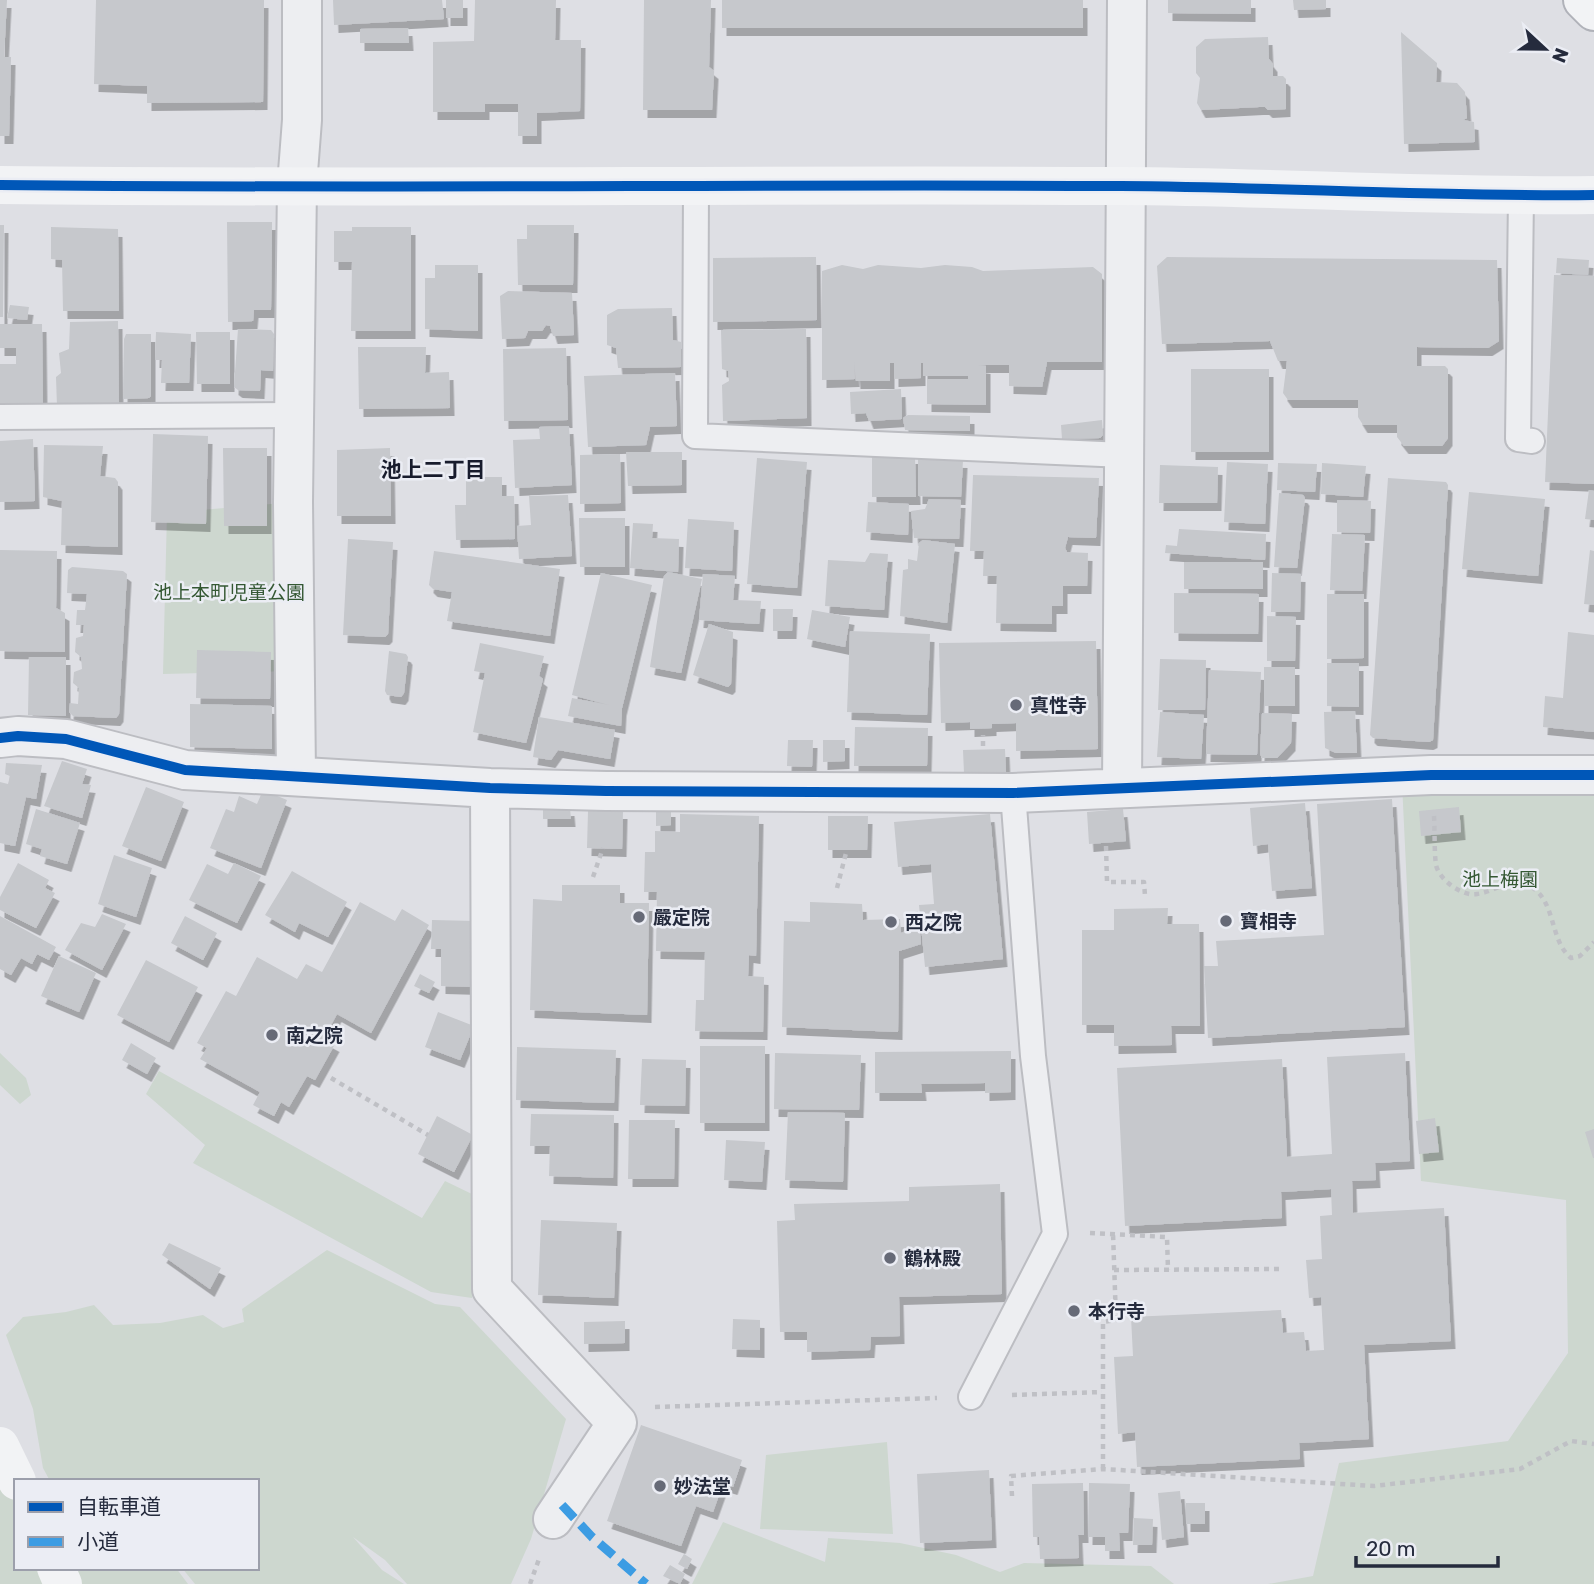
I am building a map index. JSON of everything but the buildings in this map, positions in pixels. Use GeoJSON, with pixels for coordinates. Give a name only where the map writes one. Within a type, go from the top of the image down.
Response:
{"type":"FeatureCollection","features":[{"type":"Feature","properties":{"kind":"main road"},"geometry":{"type":"LineString","coordinates":[[1583,0],[1594,11]]}},
{"type":"Feature","properties":{"kind":"main road"},"geometry":{"type":"LineString","coordinates":[[0,184],[1125,186],[1521,196],[1594,195]]}},
{"type":"Feature","properties":{"kind":"main road"},"geometry":{"type":"LineString","coordinates":[[0,1446],[16,1479]]}},
{"type":"Feature","properties":{"kind":"street"},"geometry":{"type":"LineString","coordinates":[[296,775],[293,671],[294,415],[297,186],[302,120],[302,0]]}},
{"type":"Feature","properties":{"kind":"street"},"geometry":{"type":"LineString","coordinates":[[1122,788],[1127,0]]}},
{"type":"Feature","properties":{"kind":"street"},"geometry":{"type":"LineString","coordinates":[[0,738],[18,736],[66,739],[185,770],[490,788],[1013,793],[1432,775],[1594,775]]}},
{"type":"Feature","properties":{"kind":"street"},"geometry":{"type":"LineString","coordinates":[[490,788],[492,1290],[617,1423],[553,1519]]}},
{"type":"Feature","properties":{"kind":"lane"},"geometry":{"type":"LineString","coordinates":[[696,185],[695,436],[1124,455]]}},
{"type":"Feature","properties":{"kind":"lane"},"geometry":{"type":"LineString","coordinates":[[1521,196],[1518,439],[1532,441]]}},
{"type":"Feature","properties":{"kind":"lane"},"geometry":{"type":"LineString","coordinates":[[0,417],[294,415]]}},
{"type":"Feature","properties":{"kind":"lane"},"geometry":{"type":"LineString","coordinates":[[971,1397],[1055,1234],[1033,1056],[1013,793]]}},
{"type":"Feature","properties":{"kind":"path"},"geometry":{"type":"LineString","coordinates":[[983,735],[983,746]]}},
{"type":"Feature","properties":{"kind":"path"},"geometry":{"type":"LineString","coordinates":[[1432,775],[1437,868],[1447,881],[1462,892],[1476,895],[1514,881],[1521,882],[1536,890],[1551,917],[1556,937],[1564,952],[1571,958],[1580,956],[1594,942]]}},
{"type":"Feature","properties":{"kind":"path"},"geometry":{"type":"LineString","coordinates":[[1106,846],[1107,882],[1144,881],[1145,896]]}},
{"type":"Feature","properties":{"kind":"path"},"geometry":{"type":"LineString","coordinates":[[593,877],[603,848]]}},
{"type":"Feature","properties":{"kind":"path"},"geometry":{"type":"LineString","coordinates":[[837,888],[846,853]]}},
{"type":"Feature","properties":{"kind":"path"},"geometry":{"type":"LineString","coordinates":[[331,1078],[428,1135]]}},
{"type":"Feature","properties":{"kind":"path"},"geometry":{"type":"LineString","coordinates":[[1103,1469],[1103,1322],[1116,1320],[1113,1233]]}},
{"type":"Feature","properties":{"kind":"path"},"geometry":{"type":"LineString","coordinates":[[1055,1234],[1113,1233],[1167,1237],[1168,1270]]}},
{"type":"Feature","properties":{"kind":"path"},"geometry":{"type":"LineString","coordinates":[[1114,1270],[1282,1269]]}},
{"type":"Feature","properties":{"kind":"path"},"geometry":{"type":"LineString","coordinates":[[617,1423],[635,1407],[1102,1392]]}},
{"type":"Feature","properties":{"kind":"path"},"geometry":{"type":"LineString","coordinates":[[1012,1496],[1011,1476],[1103,1469],[1374,1486],[1520,1469],[1571,1441],[1594,1444]]}},
{"type":"Feature","properties":{"kind":"green space","name":"池上本町児童公園"},"geometry":{"type":"Polygon","coordinates":[[[293,502],[293,671],[163,674],[167,513],[293,502]]]}},
{"type":"Feature","properties":{"kind":"green space","name":"池上梅園"},"geometry":{"type":"Polygon","coordinates":[[[1402,783],[1594,786],[1594,1584],[1268,1584],[1313,1576],[1339,1463],[1508,1441],[1568,1353],[1566,1200],[1421,1181],[1402,783]]]}},
{"type":"Feature","properties":{"kind":"green space"},"geometry":{"type":"Polygon","coordinates":[[[0,1053],[26,1078],[31,1095],[20,1104],[0,1085],[0,1053]]]}},
{"type":"Feature","properties":{"kind":"green space"},"geometry":{"type":"Polygon","coordinates":[[[159,1071],[422,1218],[445,1181],[474,1195],[472,1298],[431,1292],[193,1163],[205,1145],[146,1094],[159,1071]]]}},
{"type":"Feature","properties":{"kind":"green space"},"geometry":{"type":"Polygon","coordinates":[[[327,1250],[435,1304],[460,1307],[566,1419],[531,1539],[511,1584],[407,1584],[385,1560],[353,1537],[382,1570],[404,1584],[195,1584],[184,1570],[259,1570],[259,1479],[49,1479],[43,1468],[33,1409],[6,1335],[23,1317],[66,1312],[94,1305],[113,1325],[160,1323],[203,1315],[223,1328],[244,1322],[242,1309],[327,1250]]]}},
{"type":"Feature","properties":{"kind":"green space"},"geometry":{"type":"Polygon","coordinates":[[[887,1442],[893,1534],[760,1529],[766,1455],[887,1442]]]}},
{"type":"Feature","properties":{"kind":"green space"},"geometry":{"type":"Polygon","coordinates":[[[0,1464],[34,1479],[14,1479],[14,1570],[178,1570],[188,1584],[0,1584],[0,1464]]]}},
{"type":"Feature","properties":{"kind":"green space"},"geometry":{"type":"Polygon","coordinates":[[[723,1522],[825,1562],[828,1538],[900,1543],[956,1555],[1000,1572],[1024,1563],[1151,1566],[1174,1584],[692,1584],[723,1522]]]}},
{"type":"Feature","properties":{"kind":"marked path"},"geometry":{"type":"LineString","coordinates":[[562,1505],[592,1537],[646,1584]]}},
{"type":"Feature","properties":{"kind":"cycle path"},"geometry":{"type":"LineString","coordinates":[[0,185],[1121,186],[1476,195],[1594,195]]}},
{"type":"Feature","properties":{"kind":"cycle path"},"geometry":{"type":"LineString","coordinates":[[0,738],[18,736],[66,739],[185,770],[490,788],[606,791],[1013,793],[1431,775],[1594,775]]}},
{"type":"Feature","properties":{"kind":"place","name":"真性寺"},"geometry":{"type":"Point","coordinates":[1016,705]}},
{"type":"Feature","properties":{"kind":"place","name":"嚴定院"},"geometry":{"type":"Point","coordinates":[639,917]}},
{"type":"Feature","properties":{"kind":"place","name":"寶相寺"},"geometry":{"type":"Point","coordinates":[1226,921]}},
{"type":"Feature","properties":{"kind":"place","name":"西之院"},"geometry":{"type":"Point","coordinates":[891,922]}},
{"type":"Feature","properties":{"kind":"place","name":"南之院"},"geometry":{"type":"Point","coordinates":[272,1035]}},
{"type":"Feature","properties":{"kind":"place","name":"鶴林殿"},"geometry":{"type":"Point","coordinates":[890,1258]}},
{"type":"Feature","properties":{"kind":"place","name":"本行寺"},"geometry":{"type":"Point","coordinates":[1074,1311]}},
{"type":"Feature","properties":{"kind":"place","name":"妙法堂"},"geometry":{"type":"Point","coordinates":[660,1486]}},
{"type":"Feature","properties":{"kind":"district","name":"池上二丁目"},"geometry":{"type":"Point","coordinates":[433,469]}}]}
